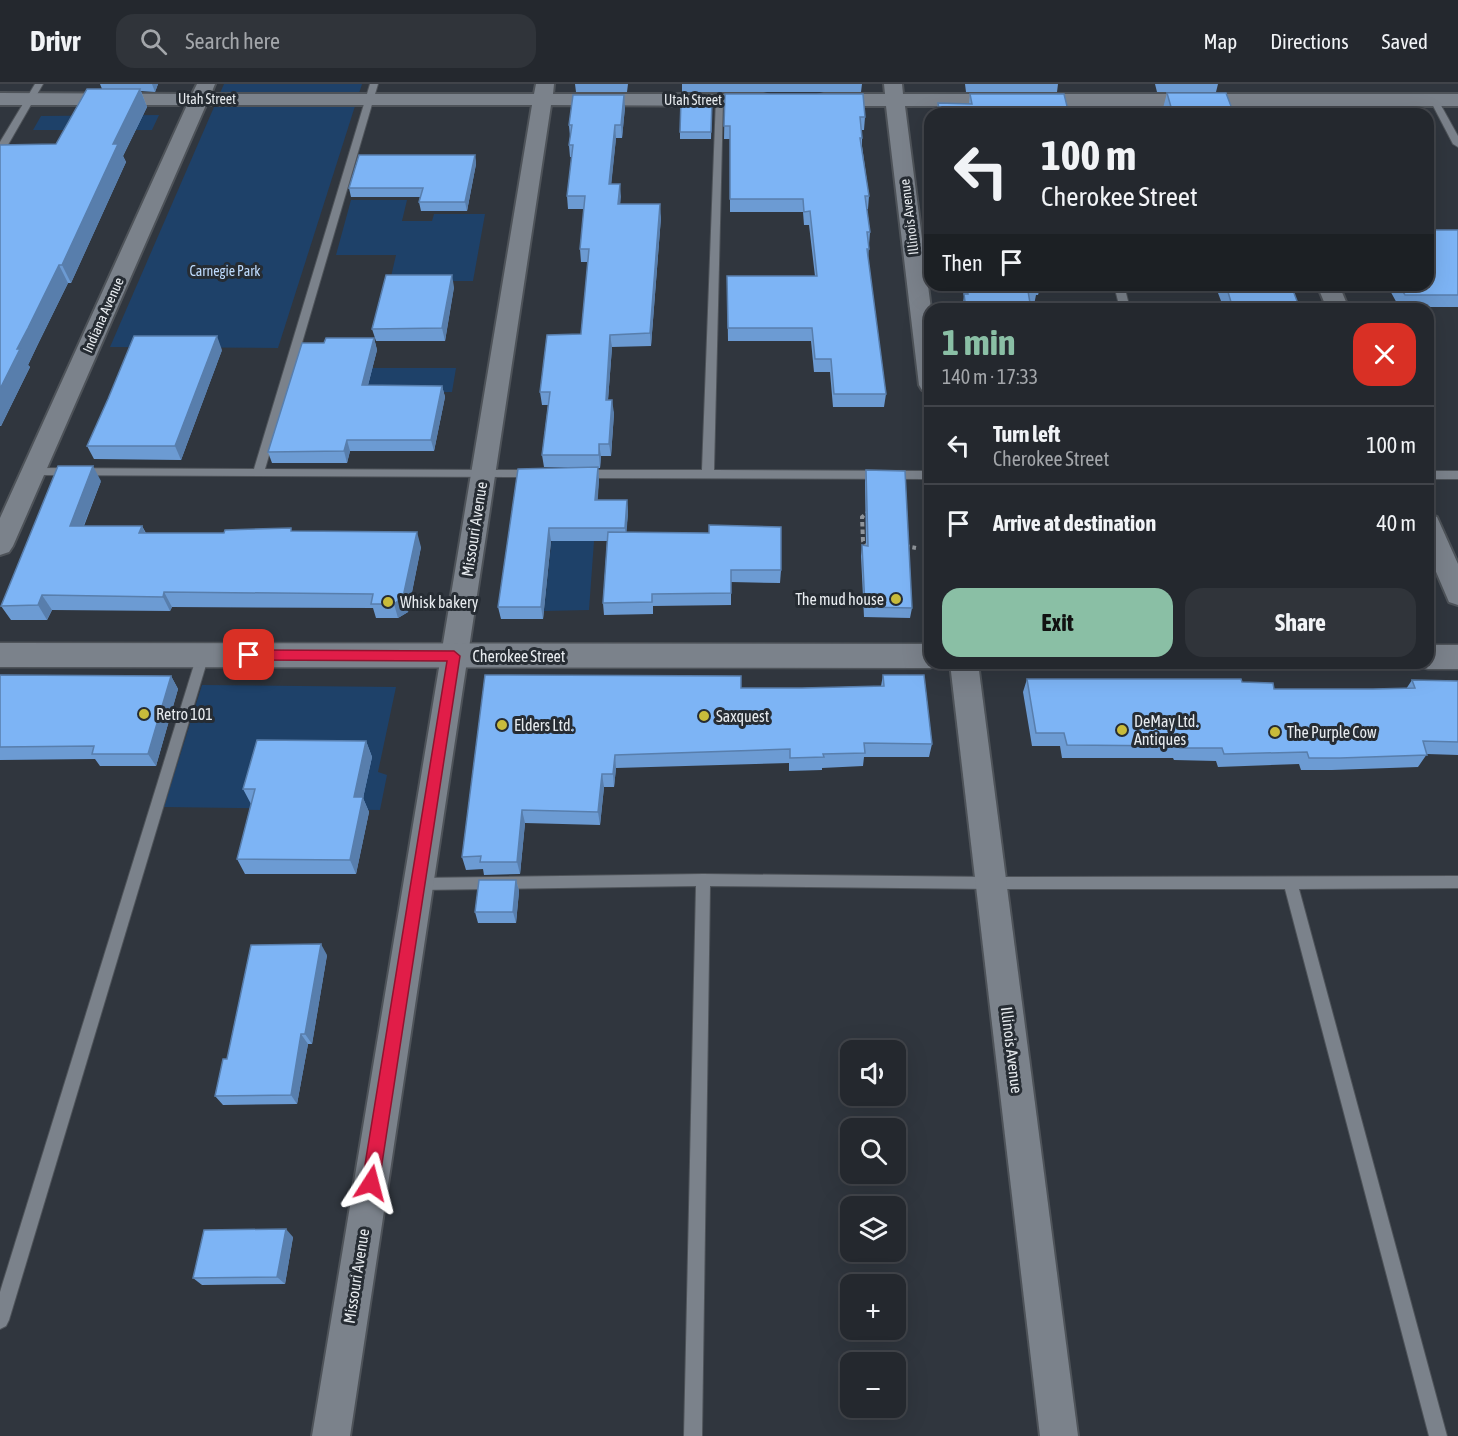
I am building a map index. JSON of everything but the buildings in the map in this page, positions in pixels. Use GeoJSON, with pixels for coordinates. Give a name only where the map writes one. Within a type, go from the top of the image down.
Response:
{"type":"FeatureCollection","features":[{"type":"Feature","properties":{"kind":"street","name":"Utah Street"},"geometry":{"type":"LineString","coordinates":[[0,99],[34,92],[544,92],[719,100],[777,100]]}},
{"type":"Feature","properties":{"kind":"street","name":"Indiana Avenue"},"geometry":{"type":"LineString","coordinates":[[0,546],[203,92]]}},
{"type":"Feature","properties":{"kind":"street","name":"Missouri Avenue"},"geometry":{"type":"LineString","coordinates":[[331,1436],[544,92]]}},
{"type":"Feature","properties":{"kind":"street"},"geometry":{"type":"LineString","coordinates":[[801,100],[894,92],[1070,107],[1250,99],[1458,100]]}},
{"type":"Feature","properties":{"kind":"street","name":"Illinois Avenue"},"geometry":{"type":"LineString","coordinates":[[894,92],[924,336]]}},
{"type":"Feature","properties":{"kind":"street"},"geometry":{"type":"LineString","coordinates":[[1434,537],[1458,595]]}},
{"type":"Feature","properties":{"kind":"street","name":"Cherokee Street"},"geometry":{"type":"LineString","coordinates":[[0,655],[924,656]]}},
{"type":"Feature","properties":{"kind":"street"},"geometry":{"type":"LineString","coordinates":[[1434,657],[1458,657]]}},
{"type":"Feature","properties":{"kind":"street","name":"Illinois Avenue"},"geometry":{"type":"LineString","coordinates":[[965,669],[1059,1436]]}},
{"type":"Feature","properties":{"kind":"lane"},"geometry":{"type":"LineString","coordinates":[[0,150],[34,92]]}},
{"type":"Feature","properties":{"kind":"lane"},"geometry":{"type":"LineString","coordinates":[[258,473],[372,92]]}},
{"type":"Feature","properties":{"kind":"lane"},"geometry":{"type":"LineString","coordinates":[[708,474],[719,100]]}},
{"type":"Feature","properties":{"kind":"lane"},"geometry":{"type":"LineString","coordinates":[[1434,100],[1458,144]]}},
{"type":"Feature","properties":{"kind":"lane"},"geometry":{"type":"LineString","coordinates":[[33,472],[543,474]]}},
{"type":"Feature","properties":{"kind":"lane"},"geometry":{"type":"LineString","coordinates":[[567,474],[924,475]]}},
{"type":"Feature","properties":{"kind":"lane"},"geometry":{"type":"LineString","coordinates":[[1434,475],[1458,475]]}},
{"type":"Feature","properties":{"kind":"lane"},"geometry":{"type":"LineString","coordinates":[[0,1320],[203,655]]}},
{"type":"Feature","properties":{"kind":"lane"},"geometry":{"type":"LineString","coordinates":[[693,1436],[703,880]]}},
{"type":"Feature","properties":{"kind":"lane"},"geometry":{"type":"LineString","coordinates":[[418,884],[703,880],[991,883],[1458,882]]}},
{"type":"Feature","properties":{"kind":"lane"},"geometry":{"type":"LineString","coordinates":[[1290,882],[1438,1436]]}},
{"type":"Feature","properties":{"kind":"path"},"geometry":{"type":"LineString","coordinates":[[871,510],[862,518],[863,541],[866,545],[879,546]]}},
{"type":"Feature","properties":{"kind":"path"},"geometry":{"type":"LineString","coordinates":[[896,546],[916,548]]}},
{"type":"Feature","properties":{"kind":"green space","name":"Carnegie Park"},"geometry":{"type":"Polygon","coordinates":[[[224,84],[362,84],[278,348],[110,347],[224,84]]]}},
{"type":"Feature","properties":{"kind":"green space"},"geometry":{"type":"Polygon","coordinates":[[[159,115],[152,130],[33,130],[41,116],[159,115]]]}},
{"type":"Feature","properties":{"kind":"green space"},"geometry":{"type":"Polygon","coordinates":[[[351,200],[407,200],[402,221],[432,221],[434,214],[485,214],[473,281],[390,281],[396,255],[336,255],[351,200]]]}},
{"type":"Feature","properties":{"kind":"green space"},"geometry":{"type":"Polygon","coordinates":[[[361,368],[456,368],[452,392],[355,393],[361,368]]]}},
{"type":"Feature","properties":{"kind":"green space"},"geometry":{"type":"Polygon","coordinates":[[[552,536],[594,541],[589,610],[544,611],[552,536]]]}},
{"type":"Feature","properties":{"kind":"green space"},"geometry":{"type":"Polygon","coordinates":[[[202,685],[396,687],[378,772],[387,775],[380,810],[164,807],[202,685]]]}},
{"type":"Feature","properties":{"kind":"place","name":"The mud house"},"geometry":{"type":"Point","coordinates":[896,599]}},
{"type":"Feature","properties":{"kind":"place","name":"Whisk bakery"},"geometry":{"type":"Point","coordinates":[388,602]}},
{"type":"Feature","properties":{"kind":"place","name":"Retro 101"},"geometry":{"type":"Point","coordinates":[144,714]}},
{"type":"Feature","properties":{"kind":"place","name":"Saxquest"},"geometry":{"type":"Point","coordinates":[704,716]}},
{"type":"Feature","properties":{"kind":"place","name":"Elders Ltd."},"geometry":{"type":"Point","coordinates":[502,725]}},
{"type":"Feature","properties":{"kind":"place","name":"DeMay Ltd. Antiques"},"geometry":{"type":"Point","coordinates":[1122,730]}},
{"type":"Feature","properties":{"kind":"place","name":"The Purple Cow"},"geometry":{"type":"Point","coordinates":[1275,732]}},
{"type":"Feature","properties":{"kind":"route"},"geometry":{"type":"LineString","coordinates":[[249,655],[454,656],[371,1183]]}}]}
